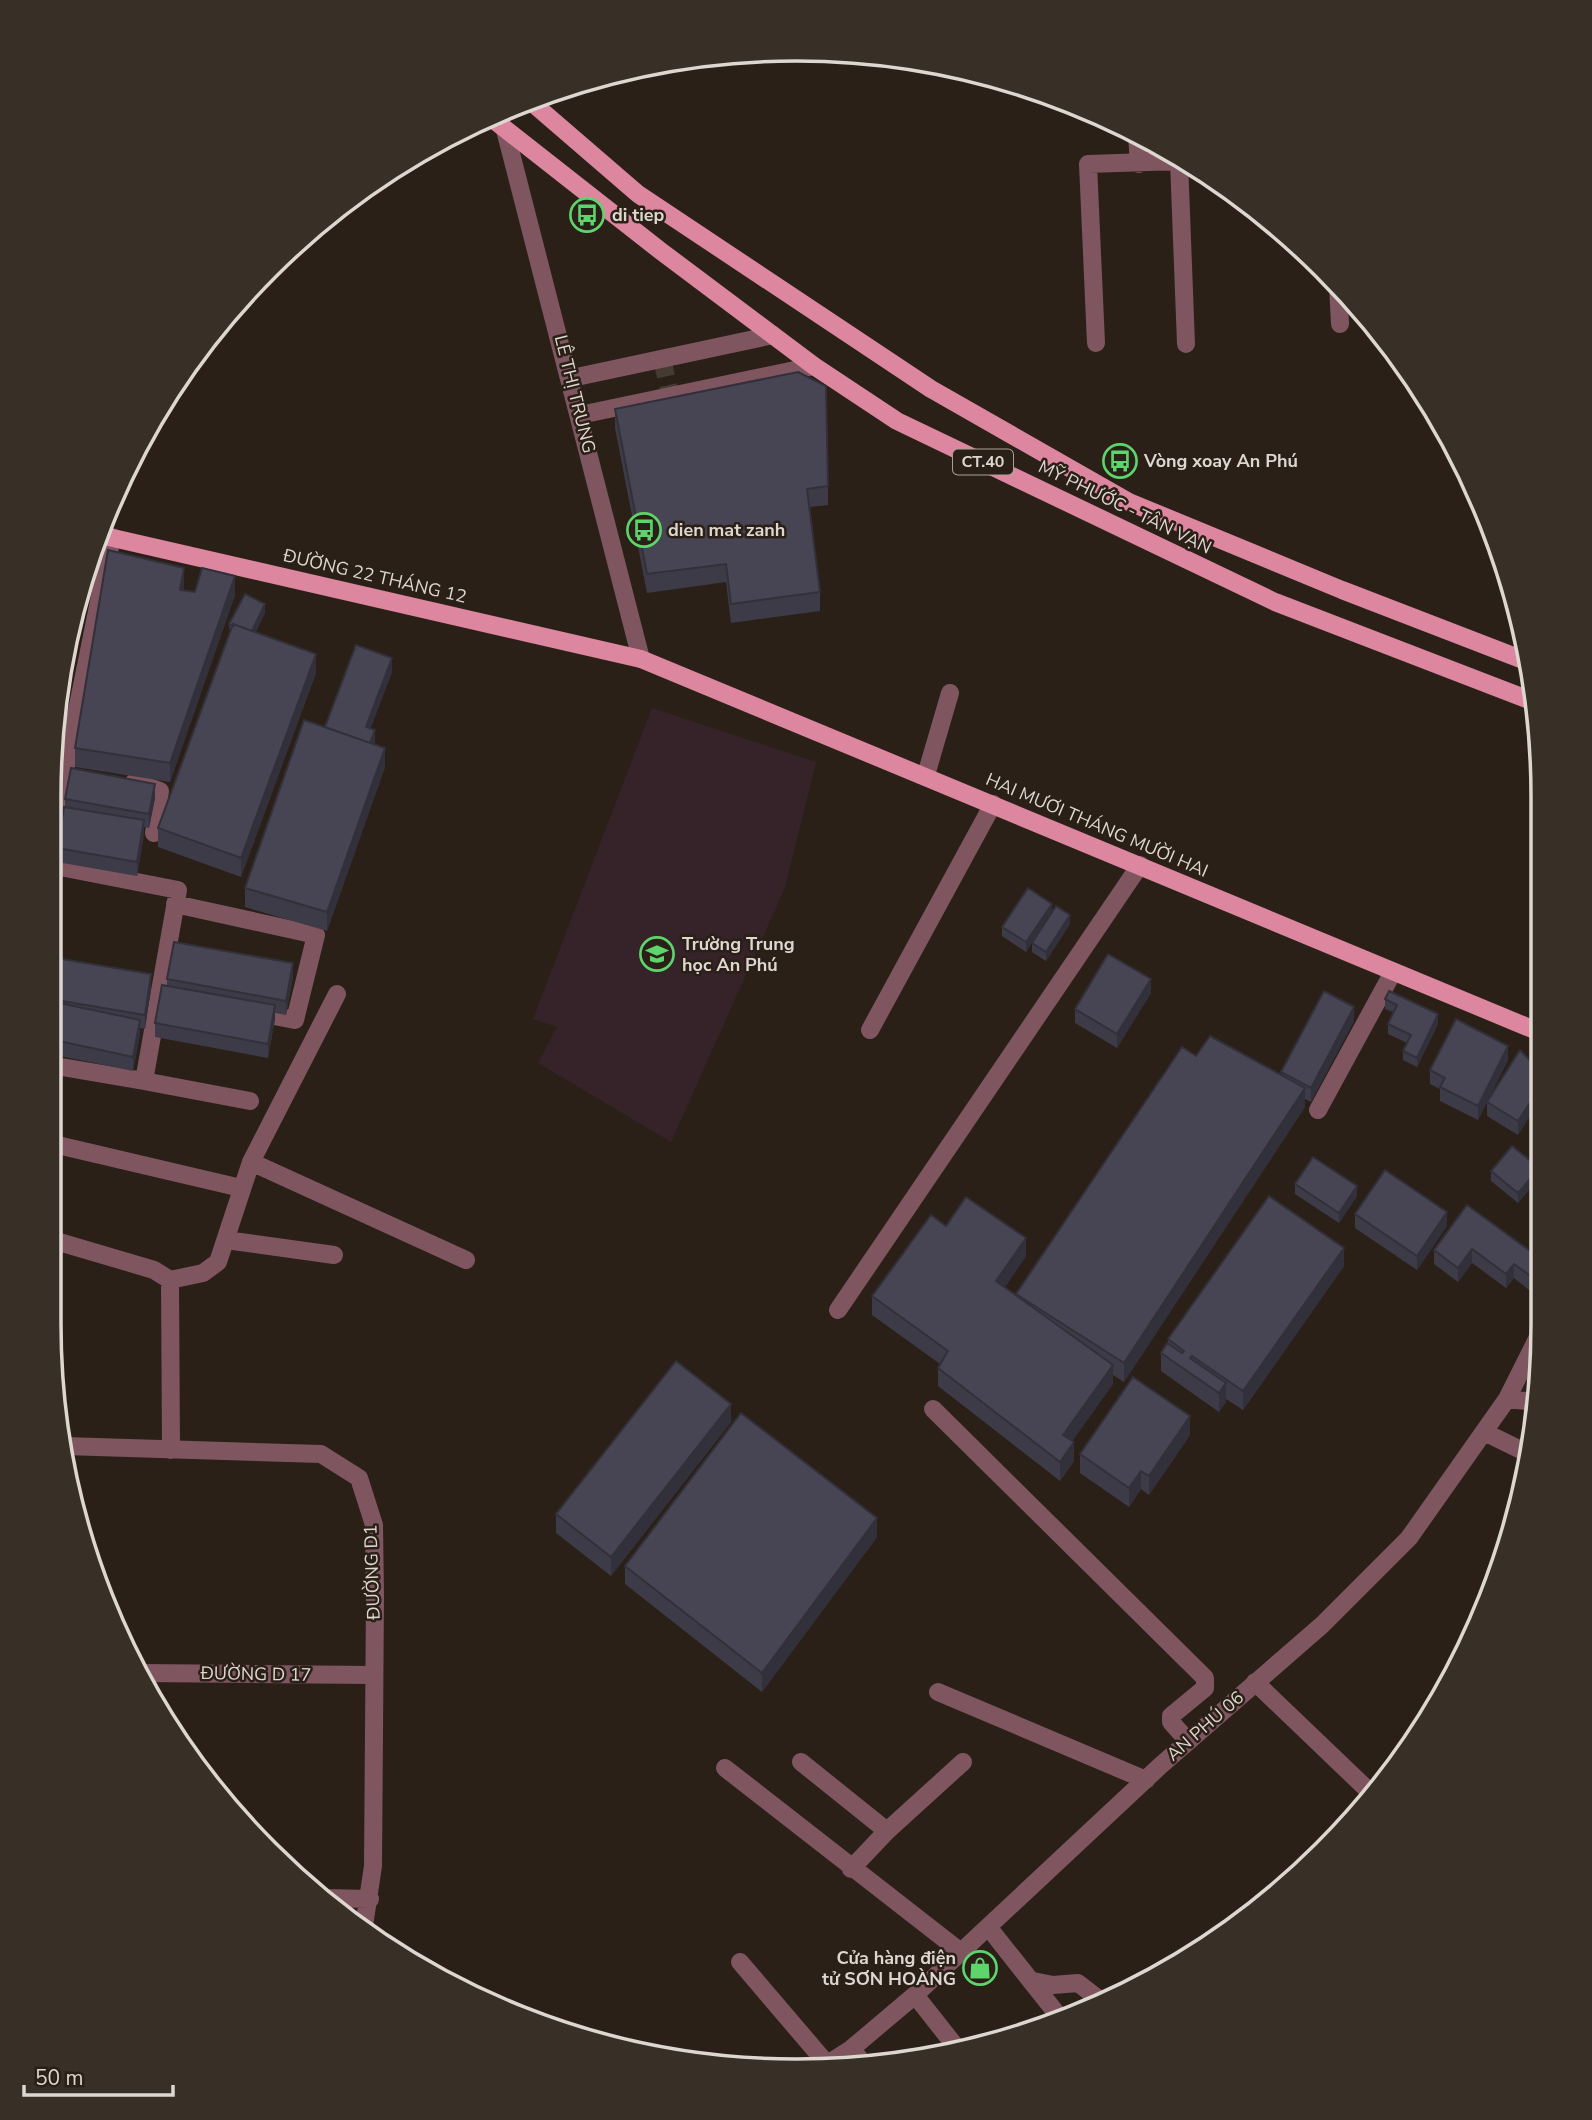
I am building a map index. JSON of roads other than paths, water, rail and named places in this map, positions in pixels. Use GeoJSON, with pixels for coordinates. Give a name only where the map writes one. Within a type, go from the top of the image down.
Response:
{"type":"FeatureCollection","features":[{"type":"Feature","properties":{"kind":"main road","name":"MỸ PHƯỚC - TÂN VẠN"},"geometry":{"type":"LineString","coordinates":[[539,108],[650,201],[931,389],[1129,502],[1342,590],[1517,656]]}},
{"type":"Feature","properties":{"kind":"main road"},"geometry":{"type":"LineString","coordinates":[[503,122],[505,130]]}},
{"type":"Feature","properties":{"kind":"main road","name":"MỸ PHƯỚC - TÂN VẠN"},"geometry":{"type":"LineString","coordinates":[[499,124],[814,366],[897,421],[1275,602],[1524,698]]}},
{"type":"Feature","properties":{"kind":"main road","name":"ĐƯỜNG 22 THÁNG 12"},"geometry":{"type":"LineString","coordinates":[[109,537],[641,659]]}},
{"type":"Feature","properties":{"kind":"main road","name":"HAI MƯƠI THÁNG MƯỜI HAI"},"geometry":{"type":"LineString","coordinates":[[641,659],[926,775],[1531,1029]]}},
{"type":"Feature","properties":{"kind":"main road"},"geometry":{"type":"LineString","coordinates":[[1515,695],[1524,702]]}},
{"type":"Feature","properties":{"kind":"street","name":"LÊ THỊ TRUNG"},"geometry":{"type":"LineString","coordinates":[[505,130],[572,379],[641,659]]}},
{"type":"Feature","properties":{"kind":"street"},"geometry":{"type":"LineString","coordinates":[[1138,146],[1139,164]]}},
{"type":"Feature","properties":{"kind":"street"},"geometry":{"type":"LineString","coordinates":[[1096,343],[1088,164],[1166,162]]}},
{"type":"Feature","properties":{"kind":"street"},"geometry":{"type":"LineString","coordinates":[[1179,170],[1186,344]]}},
{"type":"Feature","properties":{"kind":"street"},"geometry":{"type":"LineString","coordinates":[[1339,302],[1340,324]]}},
{"type":"Feature","properties":{"kind":"street"},"geometry":{"type":"LineString","coordinates":[[572,379],[773,335]]}},
{"type":"Feature","properties":{"kind":"street"},"geometry":{"type":"LineString","coordinates":[[580,415],[814,366]]}},
{"type":"Feature","properties":{"kind":"street"},"geometry":{"type":"LineString","coordinates":[[61,805],[71,770],[104,549]]}},
{"type":"Feature","properties":{"kind":"street"},"geometry":{"type":"LineString","coordinates":[[926,775],[950,693]]}},
{"type":"Feature","properties":{"kind":"street"},"geometry":{"type":"LineString","coordinates":[[114,778],[156,787],[160,791],[154,833]]}},
{"type":"Feature","properties":{"kind":"street"},"geometry":{"type":"LineString","coordinates":[[870,1030],[993,804]]}},
{"type":"Feature","properties":{"kind":"street"},"geometry":{"type":"LineString","coordinates":[[838,1310],[1140,865]]}},
{"type":"Feature","properties":{"kind":"street"},"geometry":{"type":"LineString","coordinates":[[61,867],[178,890],[144,1081]]}},
{"type":"Feature","properties":{"kind":"street"},"geometry":{"type":"LineString","coordinates":[[175,904],[316,935],[295,1020],[240,1010]]}},
{"type":"Feature","properties":{"kind":"street"},"geometry":{"type":"LineString","coordinates":[[1318,1110],[1393,972]]}},
{"type":"Feature","properties":{"kind":"street"},"geometry":{"type":"LineString","coordinates":[[61,1243],[154,1270],[170,1280],[203,1273],[218,1262],[251,1162],[337,994]]}},
{"type":"Feature","properties":{"kind":"street"},"geometry":{"type":"LineString","coordinates":[[61,1067],[250,1101]]}},
{"type":"Feature","properties":{"kind":"street"},"geometry":{"type":"LineString","coordinates":[[61,1146],[241,1188]]}},
{"type":"Feature","properties":{"kind":"street"},"geometry":{"type":"LineString","coordinates":[[251,1162],[466,1260]]}},
{"type":"Feature","properties":{"kind":"street"},"geometry":{"type":"LineString","coordinates":[[226,1240],[334,1255]]}},
{"type":"Feature","properties":{"kind":"street"},"geometry":{"type":"LineString","coordinates":[[170,1280],[171,1450]]}},
{"type":"Feature","properties":{"kind":"street","name":"AN PHÚ 06"},"geometry":{"type":"LineString","coordinates":[[838,2057],[915,1995],[1188,1741],[1322,1625],[1409,1538],[1507,1399],[1530,1353]]}},
{"type":"Feature","properties":{"kind":"street"},"geometry":{"type":"LineString","coordinates":[[1507,1399],[1526,1401]]}},
{"type":"Feature","properties":{"kind":"street"},"geometry":{"type":"LineString","coordinates":[[933,1409],[1205,1678],[1205,1688],[1171,1716],[1171,1722],[1188,1741]]}},
{"type":"Feature","properties":{"kind":"street"},"geometry":{"type":"LineString","coordinates":[[1484,1432],[1520,1449]]}},
{"type":"Feature","properties":{"kind":"street","name":"ĐƯỜNG D1"},"geometry":{"type":"LineString","coordinates":[[72,1446],[321,1454],[359,1478],[374,1525],[373,1866],[366,1919]]}},
{"type":"Feature","properties":{"kind":"street","name":"ĐƯỜNG D 17"},"geometry":{"type":"LineString","coordinates":[[150,1673],[373,1675]]}},
{"type":"Feature","properties":{"kind":"street"},"geometry":{"type":"LineString","coordinates":[[1255,1682],[1365,1788]]}},
{"type":"Feature","properties":{"kind":"street"},"geometry":{"type":"LineString","coordinates":[[938,1692],[1146,1780]]}},
{"type":"Feature","properties":{"kind":"street"},"geometry":{"type":"LineString","coordinates":[[801,1762],[887,1830]]}},
{"type":"Feature","properties":{"kind":"street"},"geometry":{"type":"LineString","coordinates":[[851,1868],[887,1830],[963,1762]]}},
{"type":"Feature","properties":{"kind":"street"},"geometry":{"type":"LineString","coordinates":[[724,1768],[961,1952]]}},
{"type":"Feature","properties":{"kind":"street"},"geometry":{"type":"LineString","coordinates":[[339,1898],[370,1899]]}},
{"type":"Feature","properties":{"kind":"street"},"geometry":{"type":"LineString","coordinates":[[989,1927],[1055,2011]]}},
{"type":"Feature","properties":{"kind":"street"},"geometry":{"type":"LineString","coordinates":[[740,1962],[818,2058]]}},
{"type":"Feature","properties":{"kind":"street"},"geometry":{"type":"LineString","coordinates":[[1033,1981],[1054,1985],[1078,1983],[1094,1995]]}},
{"type":"Feature","properties":{"kind":"street"},"geometry":{"type":"LineString","coordinates":[[915,1995],[952,2042]]}},
{"type":"Feature","properties":{"kind":"street"},"geometry":{"type":"LineString","coordinates":[[851,2049],[857,2056]]}},
{"type":"Feature","properties":{"kind":"tunnel"},"geometry":{"type":"LineString","coordinates":[[662,359],[671,398]]}},
{"type":"Feature","properties":{"kind":"place","name":"di tiep"},"geometry":{"type":"Point","coordinates":[587,215]}},
{"type":"Feature","properties":{"kind":"place","name":"Vòng xoay An Phú"},"geometry":{"type":"Point","coordinates":[1120,461]}},
{"type":"Feature","properties":{"kind":"place","name":"dien mat zanh"},"geometry":{"type":"Point","coordinates":[644,530]}},
{"type":"Feature","properties":{"kind":"place","name":"Trường Trung học An Phú"},"geometry":{"type":"Point","coordinates":[657,954]}},
{"type":"Feature","properties":{"kind":"place","name":"Cửa hàng điện tử SƠN HOÀNG"},"geometry":{"type":"Point","coordinates":[980,1968]}}]}
